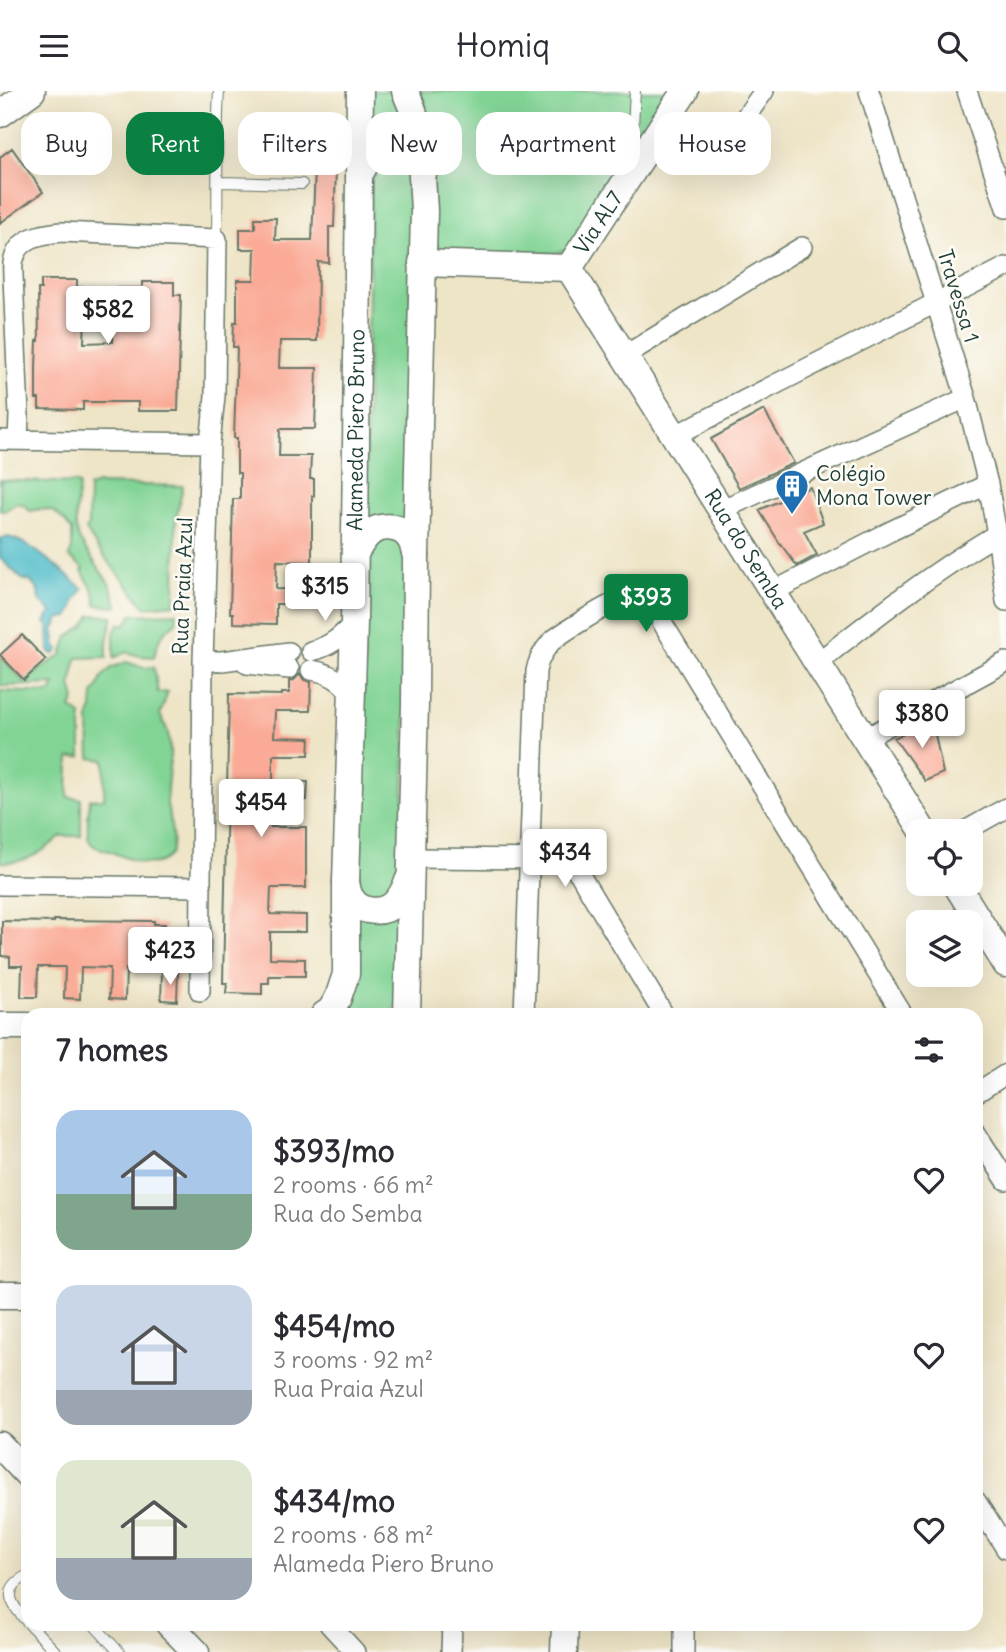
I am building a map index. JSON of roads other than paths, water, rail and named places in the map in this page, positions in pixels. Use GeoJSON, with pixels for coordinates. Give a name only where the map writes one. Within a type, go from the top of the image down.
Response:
{"type":"FeatureCollection","features":[{"type":"Feature","properties":{"kind":"street"},"geometry":{"type":"LineString","coordinates":[[0,114],[32,91]]}},
{"type":"Feature","properties":{"kind":"street","name":"Alameda Piero Bruno"},"geometry":{"type":"LineString","coordinates":[[332,1008],[346,974],[354,623],[360,91]]}},
{"type":"Feature","properties":{"kind":"street"},"geometry":{"type":"LineString","coordinates":[[405,91],[414,112]]}},
{"type":"Feature","properties":{"kind":"street","name":"Via AL7"},"geometry":{"type":"LineString","coordinates":[[671,112],[685,91]]}},
{"type":"Feature","properties":{"kind":"street"},"geometry":{"type":"LineString","coordinates":[[749,112],[764,91]]}},
{"type":"Feature","properties":{"kind":"street","name":"Travessa 1"},"geometry":{"type":"LineString","coordinates":[[869,91],[965,398],[988,484],[1006,601]]}},
{"type":"Feature","properties":{"kind":"street"},"geometry":{"type":"LineString","coordinates":[[967,91],[1006,208]]}},
{"type":"Feature","properties":{"kind":"street","name":"Via AL7"},"geometry":{"type":"LineString","coordinates":[[640,160],[654,139]]}},
{"type":"Feature","properties":{"kind":"street"},"geometry":{"type":"LineString","coordinates":[[359,175],[366,164]]}},
{"type":"Feature","properties":{"kind":"street"},"geometry":{"type":"LineString","coordinates":[[407,1008],[423,175]]}},
{"type":"Feature","properties":{"kind":"street","name":"Via AL7"},"geometry":{"type":"LineString","coordinates":[[422,263],[569,268],[630,175]]}},
{"type":"Feature","properties":{"kind":"street"},"geometry":{"type":"LineString","coordinates":[[211,443],[9,440],[19,416],[13,276],[14,259],[20,247],[30,238],[43,234],[61,232],[217,239]]}},
{"type":"Feature","properties":{"kind":"street","name":"Rua Praia Azul"},"geometry":{"type":"LineString","coordinates":[[200,991],[201,887],[213,661],[211,443],[215,396],[217,239]]}},
{"type":"Feature","properties":{"kind":"street"},"geometry":{"type":"LineString","coordinates":[[624,356],[802,247]]}},
{"type":"Feature","properties":{"kind":"street"},"geometry":{"type":"LineString","coordinates":[[674,436],[1006,267]]}},
{"type":"Feature","properties":{"kind":"street","name":"Rua do Semba"},"geometry":{"type":"LineString","coordinates":[[569,268],[915,819]]}},
{"type":"Feature","properties":{"kind":"street"},"geometry":{"type":"LineString","coordinates":[[720,510],[965,398]]}},
{"type":"Feature","properties":{"kind":"street"},"geometry":{"type":"LineString","coordinates":[[772,592],[988,484]]}},
{"type":"Feature","properties":{"kind":"street"},"geometry":{"type":"LineString","coordinates":[[355,553],[376,529],[394,527],[410,539],[416,556]]}},
{"type":"Feature","properties":{"kind":"street"},"geometry":{"type":"LineString","coordinates":[[817,663],[909,591],[997,534]]}},
{"type":"Feature","properties":{"kind":"street"},"geometry":{"type":"LineString","coordinates":[[524,1008],[538,661],[552,641],[582,621],[617,601],[639,600],[657,614],[899,1008]]}},
{"type":"Feature","properties":{"kind":"street"},"geometry":{"type":"LineString","coordinates":[[352,694],[341,682],[311,660],[354,623]]}},
{"type":"Feature","properties":{"kind":"street"},"geometry":{"type":"LineString","coordinates":[[213,661],[289,661]]}},
{"type":"Feature","properties":{"kind":"street"},"geometry":{"type":"LineString","coordinates":[[864,739],[1006,662]]}},
{"type":"Feature","properties":{"kind":"street"},"geometry":{"type":"LineString","coordinates":[[983,821],[1006,808]]}},
{"type":"Feature","properties":{"kind":"street"},"geometry":{"type":"LineString","coordinates":[[410,867],[530,858],[558,859],[570,865],[579,873],[660,1008]]}},
{"type":"Feature","properties":{"kind":"street"},"geometry":{"type":"LineString","coordinates":[[346,882],[351,899],[362,909],[377,912],[393,905],[404,893],[410,867]]}},
{"type":"Feature","properties":{"kind":"street"},"geometry":{"type":"LineString","coordinates":[[0,885],[201,887]]}},
{"type":"Feature","properties":{"kind":"street"},"geometry":{"type":"LineString","coordinates":[[964,896],[1006,964]]}},
{"type":"Feature","properties":{"kind":"street"},"geometry":{"type":"LineString","coordinates":[[0,1026],[21,1026]]}},
{"type":"Feature","properties":{"kind":"street"},"geometry":{"type":"LineString","coordinates":[[983,1089],[1006,1074]]}},
{"type":"Feature","properties":{"kind":"street"},"geometry":{"type":"LineString","coordinates":[[983,1144],[1006,1180]]}},
{"type":"Feature","properties":{"kind":"street"},"geometry":{"type":"LineString","coordinates":[[0,1295],[21,1295]]}},
{"type":"Feature","properties":{"kind":"street"},"geometry":{"type":"LineString","coordinates":[[0,1445],[21,1468]]}},
{"type":"Feature","properties":{"kind":"street"},"geometry":{"type":"LineString","coordinates":[[983,1512],[1006,1549]]}},
{"type":"Feature","properties":{"kind":"street"},"geometry":{"type":"LineString","coordinates":[[176,1631],[195,1652]]}},
{"type":"Feature","properties":{"kind":"street"},"geometry":{"type":"LineString","coordinates":[[336,1631],[355,1652]]}},
{"type":"Feature","properties":{"kind":"street"},"geometry":{"type":"LineString","coordinates":[[451,1652],[452,1631]]}},
{"type":"Feature","properties":{"kind":"street"},"geometry":{"type":"LineString","coordinates":[[564,1652],[565,1631]]}},
{"type":"Feature","properties":{"kind":"street"},"geometry":{"type":"LineString","coordinates":[[684,1631],[684,1652]]}},
{"type":"Feature","properties":{"kind":"lane","name":"Rua Praia Azul"},"geometry":{"type":"LineString","coordinates":[[217,239],[216,142],[219,91]]}},
{"type":"Feature","properties":{"kind":"lane"},"geometry":{"type":"LineString","coordinates":[[634,112],[635,91]]}},
{"type":"Feature","properties":{"kind":"lane"},"geometry":{"type":"LineString","coordinates":[[218,182],[302,184]]}},
{"type":"Feature","properties":{"kind":"lane"},"geometry":{"type":"LineString","coordinates":[[21,1579],[10,1589],[9,1597],[11,1604],[21,1615]]}},
{"type":"Feature","properties":{"kind":"lane"},"geometry":{"type":"LineString","coordinates":[[36,1631],[56,1652]]}},
{"type":"Feature","properties":{"kind":"lane"},"geometry":{"type":"LineString","coordinates":[[100,1631],[119,1652]]}},
{"type":"Feature","properties":{"kind":"water"},"geometry":{"type":"Polygon","coordinates":[[[6,537],[35,550],[83,589],[68,617],[58,619],[57,626],[53,628],[59,649],[55,654],[49,651],[48,625],[45,623],[52,612],[39,600],[38,590],[30,581],[22,579],[0,558],[0,539],[6,537]]]}},
{"type":"Feature","properties":{"kind":"place","name":"Colégio Mona Tower"},"geometry":{"type":"Point","coordinates":[792,516]}}]}
